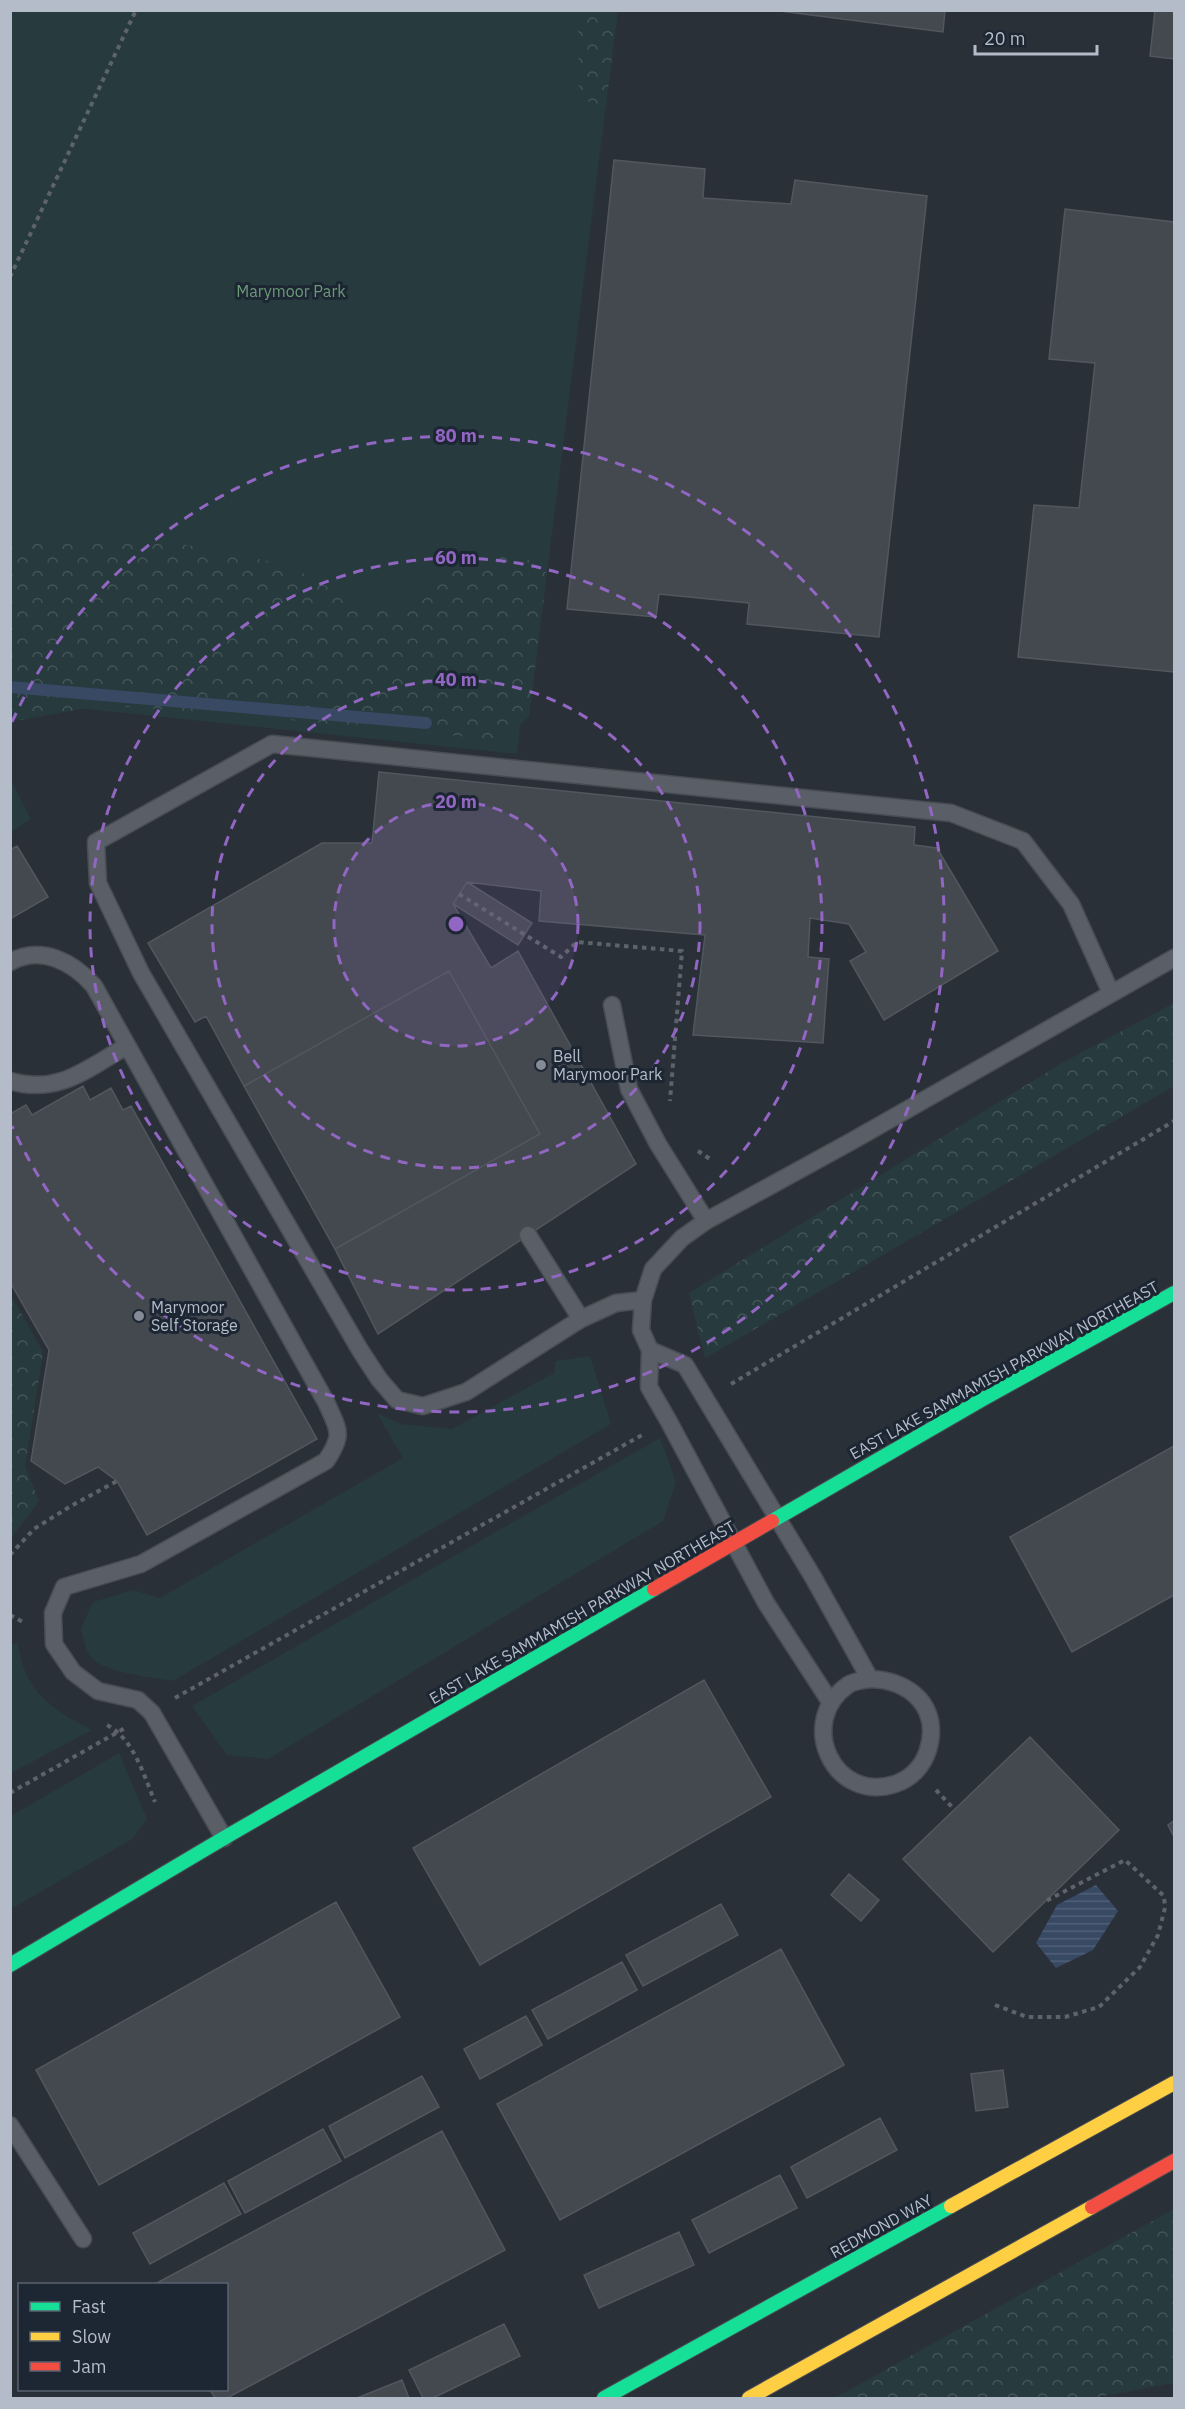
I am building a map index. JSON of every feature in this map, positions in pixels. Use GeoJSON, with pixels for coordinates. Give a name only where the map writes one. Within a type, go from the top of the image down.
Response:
{"type":"FeatureCollection","features":[{"type":"Feature","properties":{"kind":"main road","name":"EAST LAKE SAMMAMISH PARKWAY NORTHEAST"},"geometry":{"type":"LineString","coordinates":[[10,1965],[224,1838],[982,1399],[1174,1293]]}},
{"type":"Feature","properties":{"kind":"main road","name":"REDMOND WAY"},"geometry":{"type":"LineString","coordinates":[[604,2398],[1174,2083]]}},
{"type":"Feature","properties":{"kind":"main road"},"geometry":{"type":"LineString","coordinates":[[748,2398],[1174,2161]]}},
{"type":"Feature","properties":{"kind":"lane"},"geometry":{"type":"LineString","coordinates":[[643,1300],[616,1303],[581,1319],[466,1392],[423,1406],[397,1400],[379,1379],[360,1350],[141,973],[98,883],[96,842],[272,744],[951,813],[1023,841],[1071,904],[1111,993]]}},
{"type":"Feature","properties":{"kind":"lane"},"geometry":{"type":"LineString","coordinates":[[10,962],[19,957],[42,955],[63,960],[80,970],[94,986],[326,1402],[338,1428],[338,1444],[326,1461],[141,1564],[64,1587],[53,1613],[54,1644],[73,1672],[98,1691],[138,1700],[152,1713],[224,1838]]}},
{"type":"Feature","properties":{"kind":"lane"},"geometry":{"type":"LineString","coordinates":[[831,1703],[766,1603],[649,1388],[650,1350],[641,1330],[643,1300],[654,1269],[682,1238],[706,1221],[1174,958]]}},
{"type":"Feature","properties":{"kind":"lane"},"geometry":{"type":"LineString","coordinates":[[612,1005],[629,1089],[658,1144],[706,1221]]}},
{"type":"Feature","properties":{"kind":"lane"},"geometry":{"type":"LineString","coordinates":[[10,1081],[30,1086],[51,1085],[70,1078],[127,1046]]}},
{"type":"Feature","properties":{"kind":"lane"},"geometry":{"type":"LineString","coordinates":[[528,1235],[581,1319]]}},
{"type":"Feature","properties":{"kind":"lane"},"geometry":{"type":"LineString","coordinates":[[650,1350],[685,1365],[778,1517],[870,1679]]}},
{"type":"Feature","properties":{"kind":"lane"},"geometry":{"type":"LineString","coordinates":[[870,1679],[884,1679],[901,1684],[915,1694],[926,1708],[931,1725],[931,1742],[926,1759],[915,1772],[901,1782],[884,1788],[867,1787],[851,1781],[836,1769],[826,1753],[823,1735],[831,1703],[849,1684],[870,1679]]}},
{"type":"Feature","properties":{"kind":"lane"},"geometry":{"type":"LineString","coordinates":[[10,2125],[83,2239]]}},
{"type":"Feature","properties":{"kind":"path"},"geometry":{"type":"LineString","coordinates":[[10,277],[136,10]]}},
{"type":"Feature","properties":{"kind":"path"},"geometry":{"type":"LineString","coordinates":[[728,1386],[1174,1121]]}},
{"type":"Feature","properties":{"kind":"path"},"geometry":{"type":"LineString","coordinates":[[183,1694],[643,1434]]}},
{"type":"Feature","properties":{"kind":"path"},"geometry":{"type":"LineString","coordinates":[[10,1555],[34,1529],[117,1481]]}},
{"type":"Feature","properties":{"kind":"path"},"geometry":{"type":"LineString","coordinates":[[10,1793],[124,1728]]}},
{"type":"Feature","properties":{"kind":"path"},"geometry":{"type":"LineString","coordinates":[[994,2005],[1028,2017],[1065,2017],[1099,2007],[1140,1967],[1158,1935],[1165,1908],[1164,1896],[1125,1860],[1044,1902]]}},
{"type":"Feature","properties":{"kind":"green space","name":"Marymoor Park"},"geometry":{"type":"Polygon","coordinates":[[[10,11],[608,11],[597,107],[605,113],[547,573],[539,568],[517,754],[11,701],[10,11]]]}},
{"type":"Feature","properties":{"kind":"green space"},"geometry":{"type":"Polygon","coordinates":[[[578,11],[618,11],[605,113],[579,95],[578,11]]]}},
{"type":"Feature","properties":{"kind":"green space"},"geometry":{"type":"Polygon","coordinates":[[[39,541],[182,544],[289,565],[368,610],[404,610],[451,556],[520,554],[547,573],[529,717],[499,740],[239,715],[103,705],[21,720],[11,718],[11,544],[39,541]]]}},
{"type":"Feature","properties":{"kind":"green space"},"geometry":{"type":"Polygon","coordinates":[[[10,782],[31,819],[11,832],[10,782]]]}},
{"type":"Feature","properties":{"kind":"green space"},"geometry":{"type":"Polygon","coordinates":[[[1174,1003],[1174,1086],[705,1358],[689,1293],[1062,1063],[1174,1003]]]}},
{"type":"Feature","properties":{"kind":"green space"},"geometry":{"type":"Polygon","coordinates":[[[11,1295],[43,1352],[25,1467],[39,1501],[11,1538],[11,1295]]]}},
{"type":"Feature","properties":{"kind":"green space"},"geometry":{"type":"Polygon","coordinates":[[[590,1356],[611,1424],[173,1681],[117,1671],[97,1662],[88,1653],[81,1629],[93,1602],[133,1590],[160,1598],[403,1458],[377,1413],[401,1424],[452,1429],[554,1373],[556,1361],[590,1356]]]}},
{"type":"Feature","properties":{"kind":"green space"},"geometry":{"type":"Polygon","coordinates":[[[660,1438],[676,1482],[663,1521],[268,1759],[227,1755],[192,1706],[660,1438]]]}},
{"type":"Feature","properties":{"kind":"green space"},"geometry":{"type":"Polygon","coordinates":[[[18,1643],[26,1674],[42,1697],[64,1714],[92,1730],[11,1773],[11,1644],[18,1643]]]}},
{"type":"Feature","properties":{"kind":"green space"},"geometry":{"type":"Polygon","coordinates":[[[119,1753],[147,1819],[132,1839],[11,1909],[11,1816],[119,1753]]]}},
{"type":"Feature","properties":{"kind":"green space"},"geometry":{"type":"Polygon","coordinates":[[[1174,2209],[1174,2383],[1092,2398],[835,2398],[1174,2209]]]}},
{"type":"Feature","properties":{"kind":"water"},"geometry":{"type":"Polygon","coordinates":[[[1096,1885],[1118,1911],[1093,1950],[1056,1968],[1036,1943],[1057,1905],[1096,1885]]]}},
{"type":"Feature","properties":{"kind":"building"},"geometry":{"type":"Polygon","coordinates":[[[772,10],[945,10],[943,32],[772,10]]]}},
{"type":"Feature","properties":{"kind":"building"},"geometry":{"type":"Polygon","coordinates":[[[1155,10],[1174,10],[1174,59],[1150,56],[1155,10]]]}},
{"type":"Feature","properties":{"kind":"building"},"geometry":{"type":"Polygon","coordinates":[[[614,160],[705,169],[703,198],[791,204],[795,180],[927,196],[879,637],[747,624],[749,603],[659,594],[656,617],[567,609],[614,160]]]}},
{"type":"Feature","properties":{"kind":"building"},"geometry":{"type":"Polygon","coordinates":[[[1065,209],[1174,222],[1174,672],[1018,657],[1034,505],[1079,508],[1095,363],[1049,359],[1065,209]]]}},
{"type":"Feature","properties":{"kind":"building","name":"Bell Marymoor Park"},"geometry":{"type":"Polygon","coordinates":[[[379,772],[915,827],[914,845],[937,848],[998,951],[884,1020],[850,961],[866,952],[849,924],[810,918],[808,957],[829,959],[823,1043],[693,1035],[705,935],[539,921],[541,891],[467,882],[453,904],[491,968],[518,951],[636,1164],[378,1334],[335,1249],[540,1134],[449,971],[244,1086],[206,1016],[195,1022],[148,943],[322,843],[372,843],[379,772]]]}},
{"type":"Feature","properties":{"kind":"building"},"geometry":{"type":"Polygon","coordinates":[[[17,846],[48,897],[10,919],[10,850],[17,846]]]}},
{"type":"Feature","properties":{"kind":"building"},"geometry":{"type":"Polygon","coordinates":[[[467,882],[532,923],[518,945],[453,904],[467,882]]]}},
{"type":"Feature","properties":{"kind":"building"},"geometry":{"type":"Polygon","coordinates":[[[449,971],[540,1134],[335,1249],[244,1086],[449,971]]]}},
{"type":"Feature","properties":{"kind":"building","name":"Marymoor Self Storage"},"geometry":{"type":"Polygon","coordinates":[[[83,1086],[90,1100],[111,1088],[123,1110],[131,1106],[317,1439],[147,1535],[117,1481],[98,1467],[65,1484],[31,1461],[49,1350],[10,1282],[10,1114],[26,1105],[32,1115],[83,1086]]]}},
{"type":"Feature","properties":{"kind":"building"},"geometry":{"type":"Polygon","coordinates":[[[1174,1446],[1174,1595],[1072,1652],[1010,1537],[1174,1446]]]}},
{"type":"Feature","properties":{"kind":"building"},"geometry":{"type":"Polygon","coordinates":[[[704,1680],[771,1797],[480,1965],[413,1848],[704,1680]]]}},
{"type":"Feature","properties":{"kind":"building"},"geometry":{"type":"Polygon","coordinates":[[[1030,1737],[1119,1830],[993,1952],[903,1859],[1030,1737]]]}},
{"type":"Feature","properties":{"kind":"building"},"geometry":{"type":"Polygon","coordinates":[[[1174,1821],[1174,1837],[1168,1825],[1174,1821]]]}},
{"type":"Feature","properties":{"kind":"building"},"geometry":{"type":"Polygon","coordinates":[[[849,1874],[879,1900],[861,1921],[831,1895],[849,1874]]]}},
{"type":"Feature","properties":{"kind":"building"},"geometry":{"type":"Polygon","coordinates":[[[336,1902],[400,2017],[99,2185],[36,2070],[336,1902]]]}},
{"type":"Feature","properties":{"kind":"building"},"geometry":{"type":"Polygon","coordinates":[[[721,1904],[738,1935],[643,1986],[626,1955],[721,1904]]]}},
{"type":"Feature","properties":{"kind":"building"},"geometry":{"type":"Polygon","coordinates":[[[781,1949],[844,2065],[560,2220],[497,2104],[781,1949]]]}},
{"type":"Feature","properties":{"kind":"building"},"geometry":{"type":"Polygon","coordinates":[[[622,1962],[637,1990],[548,2039],[532,2010],[622,1962]]]}},
{"type":"Feature","properties":{"kind":"building"},"geometry":{"type":"Polygon","coordinates":[[[526,2016],[542,2045],[480,2079],[464,2049],[526,2016]]]}},
{"type":"Feature","properties":{"kind":"building"},"geometry":{"type":"Polygon","coordinates":[[[1003,2070],[1008,2107],[976,2111],[971,2074],[1003,2070]]]}},
{"type":"Feature","properties":{"kind":"building"},"geometry":{"type":"Polygon","coordinates":[[[422,2076],[439,2107],[345,2158],[329,2126],[422,2076]]]}},
{"type":"Feature","properties":{"kind":"building"},"geometry":{"type":"Polygon","coordinates":[[[880,2118],[897,2150],[807,2198],[791,2167],[880,2118]]]}},
{"type":"Feature","properties":{"kind":"building"},"geometry":{"type":"Polygon","coordinates":[[[323,2129],[341,2161],[245,2213],[228,2181],[323,2129]]]}},
{"type":"Feature","properties":{"kind":"building"},"geometry":{"type":"Polygon","coordinates":[[[442,2131],[505,2250],[227,2398],[215,2398],[211,2391],[228,2391],[228,2283],[157,2283],[442,2131]]]}},
{"type":"Feature","properties":{"kind":"building"},"geometry":{"type":"Polygon","coordinates":[[[780,2175],[797,2208],[709,2253],[692,2220],[780,2175]]]}},
{"type":"Feature","properties":{"kind":"building"},"geometry":{"type":"Polygon","coordinates":[[[224,2183],[241,2214],[150,2264],[133,2233],[224,2183]]]}},
{"type":"Feature","properties":{"kind":"building"},"geometry":{"type":"Polygon","coordinates":[[[679,2232],[694,2265],[599,2308],[584,2275],[679,2232]]]}},
{"type":"Feature","properties":{"kind":"building"},"geometry":{"type":"Polygon","coordinates":[[[504,2324],[520,2356],[433,2398],[423,2398],[409,2370],[504,2324]]]}},
{"type":"Feature","properties":{"kind":"building"},"geometry":{"type":"Polygon","coordinates":[[[402,2380],[409,2398],[357,2398],[402,2380]]]}},
{"type":"Feature","properties":{"kind":"waterway"},"geometry":{"type":"LineString","coordinates":[[10,687],[426,723]]}},
{"type":"Feature","properties":{"kind":"traffic: fast"},"geometry":{"type":"LineString","coordinates":[[772,1521],[983,1399],[1174,1293]]}},
{"type":"Feature","properties":{"kind":"traffic: fast"},"geometry":{"type":"LineString","coordinates":[[10,1965],[654,1589]]}},
{"type":"Feature","properties":{"kind":"traffic: fast"},"geometry":{"type":"LineString","coordinates":[[604,2398],[951,2206]]}},
{"type":"Feature","properties":{"kind":"traffic: slow"},"geometry":{"type":"LineString","coordinates":[[951,2206],[1174,2083]]}},
{"type":"Feature","properties":{"kind":"traffic: slow"},"geometry":{"type":"LineString","coordinates":[[749,2398],[1092,2207]]}},
{"type":"Feature","properties":{"kind":"traffic: jam"},"geometry":{"type":"LineString","coordinates":[[654,1589],[772,1521]]}},
{"type":"Feature","properties":{"kind":"traffic: jam"},"geometry":{"type":"LineString","coordinates":[[1092,2207],[1174,2161]]}},
{"type":"Feature","properties":{"kind":"place","name":"Bell Marymoor Park"},"geometry":{"type":"Point","coordinates":[541,1065]}},
{"type":"Feature","properties":{"kind":"place","name":"Marymoor Self Storage"},"geometry":{"type":"Point","coordinates":[139,1316]}}]}
